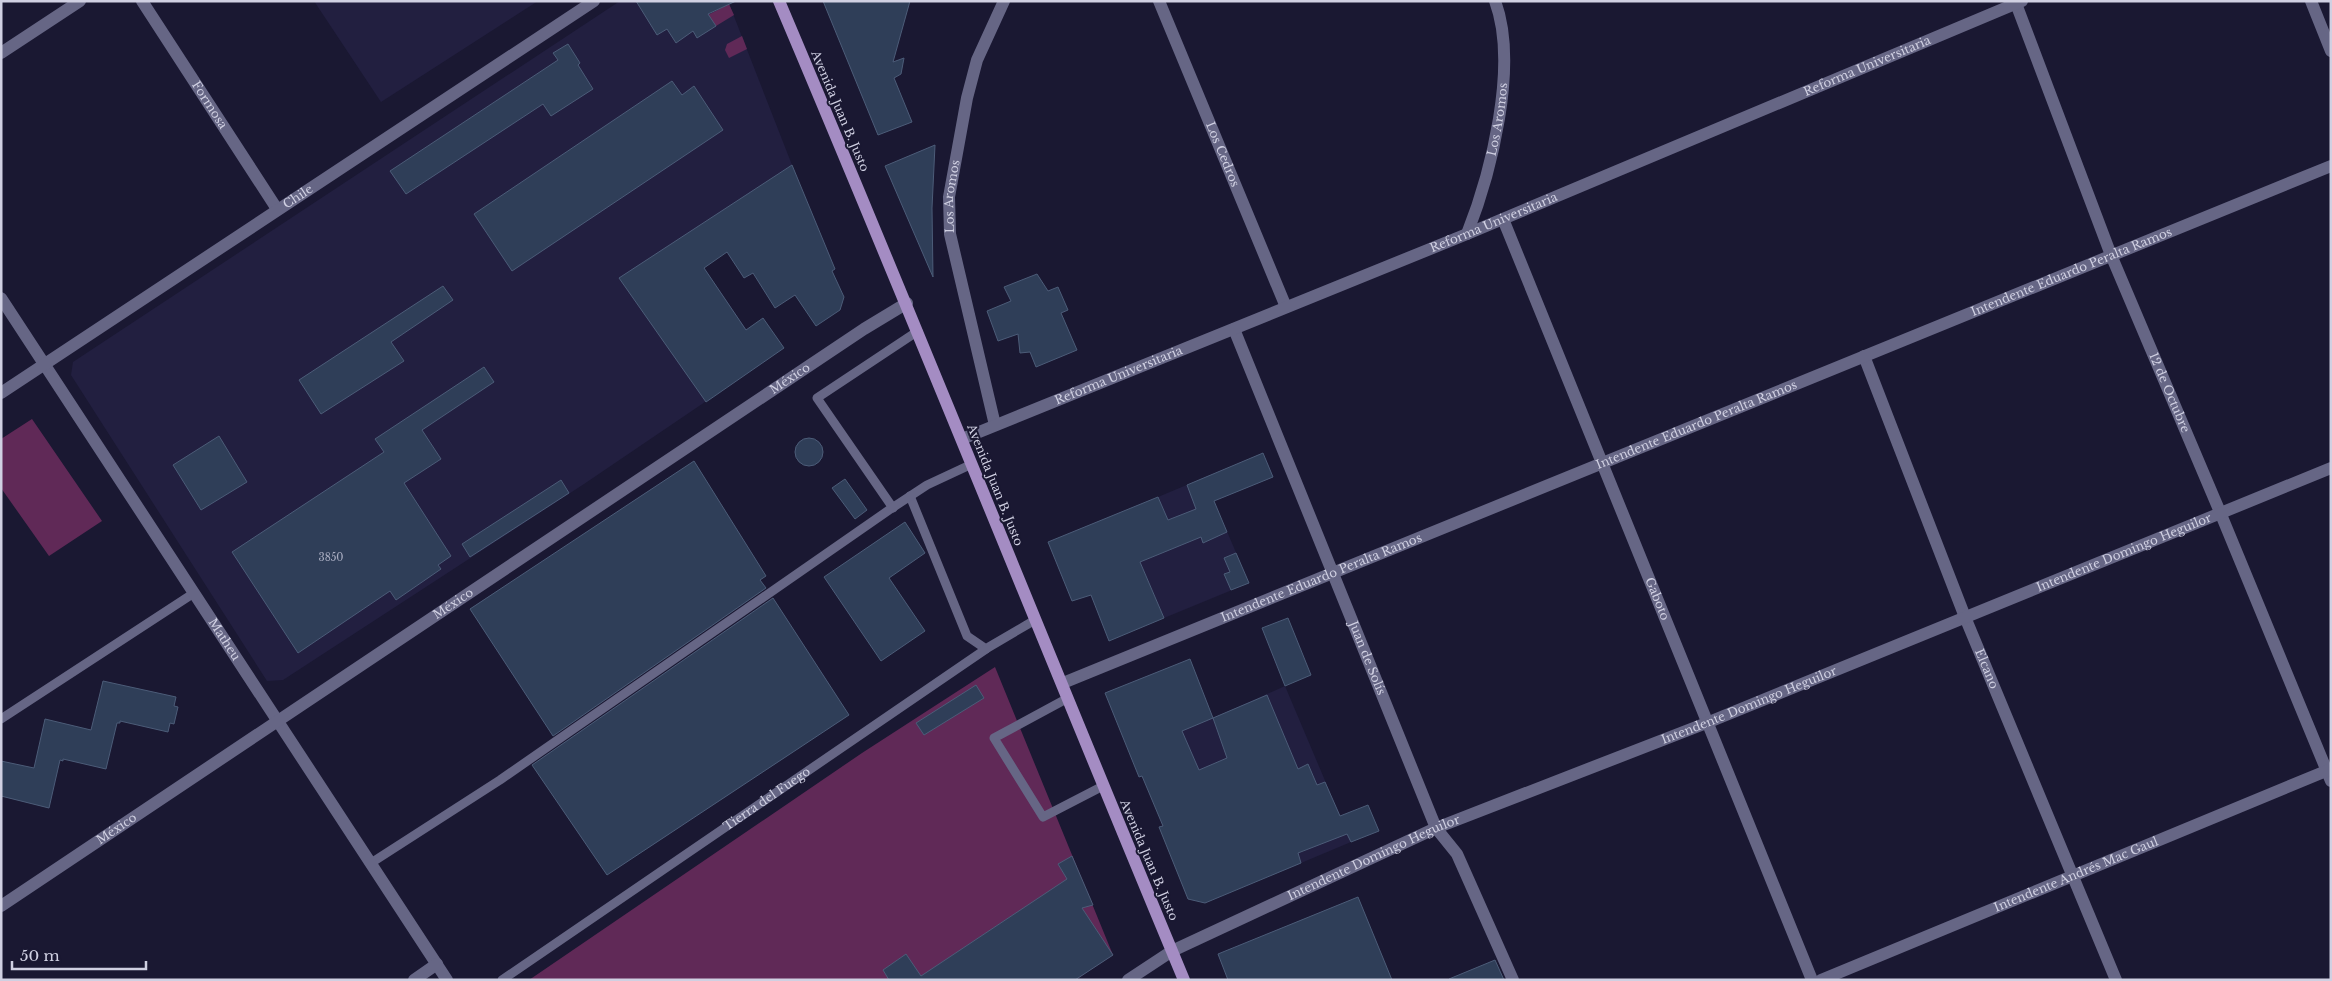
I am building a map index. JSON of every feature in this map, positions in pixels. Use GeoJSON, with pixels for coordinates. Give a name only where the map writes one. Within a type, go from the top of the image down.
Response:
{"type":"FeatureCollection","features":[{"type":"Feature","properties":{"kind":"main road","name":"Avenida Juan B. Justo"},"geometry":{"type":"LineString","coordinates":[[779,1],[907,303],[1035,620],[1184,980]]}},
{"type":"Feature","properties":{"kind":"street"},"geometry":{"type":"LineString","coordinates":[[1,53],[80,1]]}},
{"type":"Feature","properties":{"kind":"street","name":"Formosa"},"geometry":{"type":"LineString","coordinates":[[142,1],[277,209]]}},
{"type":"Feature","properties":{"kind":"street","name":"Chile"},"geometry":{"type":"LineString","coordinates":[[1,393],[594,1]]}},
{"type":"Feature","properties":{"kind":"street","name":"Los Aromos"},"geometry":{"type":"LineString","coordinates":[[995,425],[950,234],[949,197],[967,98],[977,60],[1004,1]]}},
{"type":"Feature","properties":{"kind":"street","name":"Los Cedros"},"geometry":{"type":"LineString","coordinates":[[1158,1],[1286,307]]}},
{"type":"Feature","properties":{"kind":"street","name":"Los Aromos"},"geometry":{"type":"LineString","coordinates":[[1467,234],[1488,175],[1495,146],[1501,98],[1504,55],[1495,1]]}},
{"type":"Feature","properties":{"kind":"street"},"geometry":{"type":"LineString","coordinates":[[2311,1],[2331,51]]}},
{"type":"Feature","properties":{"kind":"street","name":"Reforma Universitaria"},"geometry":{"type":"LineString","coordinates":[[962,439],[1467,234],[2018,2]]}},
{"type":"Feature","properties":{"kind":"street","name":"12 de Octubre"},"geometry":{"type":"LineString","coordinates":[[2018,2],[2111,255],[2329,774]]}},
{"type":"Feature","properties":{"kind":"street","name":"Intendente Eduardo Peralta Ramos"},"geometry":{"type":"LineString","coordinates":[[1062,683],[2331,166]]}},
{"type":"Feature","properties":{"kind":"street","name":"Gaboto"},"geometry":{"type":"LineString","coordinates":[[1503,219],[1601,463],[1709,722],[1812,980]]}},
{"type":"Feature","properties":{"kind":"street","name":"Matheu"},"geometry":{"type":"LineString","coordinates":[[1,298],[447,980]]}},
{"type":"Feature","properties":{"kind":"street","name":"México"},"geometry":{"type":"LineString","coordinates":[[1,906],[864,328],[907,303]]}},
{"type":"Feature","properties":{"kind":"street","name":"Juan de Solís"},"geometry":{"type":"LineString","coordinates":[[1234,328],[1436,828],[1457,854],[1513,980]]}},
{"type":"Feature","properties":{"kind":"street","name":"Elcano"},"geometry":{"type":"LineString","coordinates":[[1864,356],[1965,617],[2116,980]]}},
{"type":"Feature","properties":{"kind":"street","name":"Intendente Domingo Heguilor"},"geometry":{"type":"LineString","coordinates":[[1128,980],[1172,951],[1436,828],[1709,722],[2331,468]]}},
{"type":"Feature","properties":{"kind":"street","name":"Intendente Andrés Mac Gaul"},"geometry":{"type":"LineString","coordinates":[[1821,980],[2071,875],[2329,774]]}},
{"type":"Feature","properties":{"kind":"street"},"geometry":{"type":"LineString","coordinates":[[414,980],[437,964]]}},
{"type":"Feature","properties":{"kind":"lane"},"geometry":{"type":"LineString","coordinates":[[893,508],[817,398],[918,331]]}},
{"type":"Feature","properties":{"kind":"lane"},"geometry":{"type":"LineString","coordinates":[[371,862],[500,780],[910,496],[927,485],[972,464]]}},
{"type":"Feature","properties":{"kind":"lane"},"geometry":{"type":"LineString","coordinates":[[910,496],[967,636],[986,649]]}},
{"type":"Feature","properties":{"kind":"lane"},"geometry":{"type":"LineString","coordinates":[[1,719],[194,593]]}},
{"type":"Feature","properties":{"kind":"lane","name":"Tierra del Fuego"},"geometry":{"type":"LineString","coordinates":[[502,980],[986,649],[1035,620]]}},
{"type":"Feature","properties":{"kind":"lane"},"geometry":{"type":"LineString","coordinates":[[1068,698],[994,738],[1043,817],[1103,786]]}},
{"type":"Feature","properties":{"kind":"shaded area"},"geometry":{"type":"Polygon","coordinates":[[[314,1],[538,1],[381,102],[314,1]]]}},
{"type":"Feature","properties":{"kind":"shaded area"},"geometry":{"type":"Polygon","coordinates":[[[620,1],[728,1],[792,165],[683,237],[767,360],[584,484],[283,680],[267,681],[71,375],[73,362],[620,1]]]}},
{"type":"Feature","properties":{"kind":"shaded area"},"geometry":{"type":"Polygon","coordinates":[[[729,4],[734,15],[716,26],[708,15],[729,4]]]}},
{"type":"Feature","properties":{"kind":"shaded area"},"geometry":{"type":"Polygon","coordinates":[[[742,36],[747,49],[729,58],[725,50],[727,44],[742,36]]]}},
{"type":"Feature","properties":{"kind":"shaded area"},"geometry":{"type":"Polygon","coordinates":[[[32,419],[102,521],[49,556],[1,488],[1,439],[32,419]]]}},
{"type":"Feature","properties":{"kind":"shaded area"},"geometry":{"type":"Polygon","coordinates":[[[1263,453],[1273,477],[1214,501],[1249,583],[1164,618],[1140,562],[1178,546],[1158,497],[1263,453]]]}},
{"type":"Feature","properties":{"kind":"shaded area"},"geometry":{"type":"Polygon","coordinates":[[[995,667],[1113,955],[1075,980],[529,980],[862,753],[995,667]]]}},
{"type":"Feature","properties":{"kind":"shaded area"},"geometry":{"type":"Polygon","coordinates":[[[1285,686],[1351,842],[1301,863],[1298,853],[1142,776],[1139,777],[1129,752],[1285,686]]]}},
{"type":"Feature","properties":{"kind":"building"},"geometry":{"type":"Polygon","coordinates":[[[636,1],[736,1],[708,14],[716,26],[697,38],[693,31],[676,43],[667,29],[657,35],[636,1]]]}},
{"type":"Feature","properties":{"kind":"building"},"geometry":{"type":"Polygon","coordinates":[[[823,1],[910,1],[893,62],[904,58],[901,74],[894,78],[912,122],[878,135],[823,1]]]}},
{"type":"Feature","properties":{"kind":"building"},"geometry":{"type":"Polygon","coordinates":[[[568,44],[593,89],[551,116],[543,104],[406,194],[390,171],[558,60],[553,53],[568,44]]]}},
{"type":"Feature","properties":{"kind":"building"},"geometry":{"type":"Polygon","coordinates":[[[672,81],[682,95],[694,86],[723,130],[512,271],[474,214],[672,81]]]}},
{"type":"Feature","properties":{"kind":"building"},"geometry":{"type":"Polygon","coordinates":[[[935,145],[932,208],[933,277],[885,166],[935,145]]]}},
{"type":"Feature","properties":{"kind":"building"},"geometry":{"type":"Polygon","coordinates":[[[792,165],[835,269],[832,271],[844,297],[840,310],[816,326],[795,295],[775,308],[753,273],[744,278],[727,252],[704,268],[746,330],[763,318],[784,348],[706,402],[619,278],[792,165]]]}},
{"type":"Feature","properties":{"kind":"building"},"geometry":{"type":"Polygon","coordinates":[[[1037,274],[1048,291],[1058,287],[1068,310],[1061,313],[1077,350],[1036,367],[1030,352],[1020,353],[1018,334],[998,341],[987,311],[1011,301],[1004,287],[1037,274]]]}},
{"type":"Feature","properties":{"kind":"building"},"geometry":{"type":"Polygon","coordinates":[[[443,286],[453,300],[391,342],[404,361],[321,414],[299,380],[443,286]]]}},
{"type":"Feature","properties":{"kind":"building"},"geometry":{"type":"Polygon","coordinates":[[[484,367],[494,382],[422,430],[441,459],[404,483],[451,556],[438,565],[441,569],[396,600],[390,591],[298,653],[232,552],[384,452],[375,439],[484,367]]]}},
{"type":"Feature","properties":{"kind":"building"},"geometry":{"type":"Polygon","coordinates":[[[219,436],[247,482],[201,510],[173,465],[219,436]]]}},
{"type":"Feature","properties":{"kind":"building"},"geometry":{"type":"Polygon","coordinates":[[[809,438],[819,442],[823,452],[819,462],[809,466],[799,462],[795,452],[799,442],[809,438]]]}},
{"type":"Feature","properties":{"kind":"building"},"geometry":{"type":"Polygon","coordinates":[[[1263,453],[1273,477],[1214,501],[1227,532],[1203,543],[1201,537],[1140,562],[1164,618],[1109,641],[1091,595],[1072,601],[1048,542],[1158,497],[1168,520],[1196,509],[1187,485],[1263,453]]]}},
{"type":"Feature","properties":{"kind":"building"},"geometry":{"type":"Polygon","coordinates":[[[694,461],[766,576],[760,580],[766,588],[553,736],[470,609],[694,461]]]}},
{"type":"Feature","properties":{"kind":"building"},"geometry":{"type":"Polygon","coordinates":[[[845,479],[867,510],[855,519],[832,488],[845,479]]]}},
{"type":"Feature","properties":{"kind":"building"},"geometry":{"type":"Polygon","coordinates":[[[561,480],[569,493],[470,557],[462,544],[561,480]]]}},
{"type":"Feature","properties":{"kind":"building"},"geometry":{"type":"Polygon","coordinates":[[[905,522],[925,553],[889,578],[925,631],[881,661],[824,577],[905,522]]]}},
{"type":"Feature","properties":{"kind":"building"},"geometry":{"type":"Polygon","coordinates":[[[1236,553],[1249,583],[1231,590],[1224,574],[1230,572],[1224,558],[1236,553]]]}},
{"type":"Feature","properties":{"kind":"building"},"geometry":{"type":"Polygon","coordinates":[[[773,598],[849,715],[607,875],[532,765],[773,598]]]}},
{"type":"Feature","properties":{"kind":"building"},"geometry":{"type":"Polygon","coordinates":[[[1288,618],[1311,675],[1285,686],[1262,628],[1288,618]]]}},
{"type":"Feature","properties":{"kind":"building"},"geometry":{"type":"Polygon","coordinates":[[[1190,659],[1213,718],[1267,695],[1298,769],[1308,764],[1317,785],[1325,782],[1340,816],[1368,805],[1379,831],[1351,842],[1347,834],[1298,853],[1301,863],[1205,903],[1188,899],[1159,827],[1163,826],[1142,776],[1139,777],[1105,693],[1190,659]],[[1213,718],[1182,731],[1199,770],[1227,758],[1213,718]]]}},
{"type":"Feature","properties":{"kind":"building"},"geometry":{"type":"Polygon","coordinates":[[[103,681],[176,697],[174,706],[178,707],[174,724],[170,723],[168,732],[120,721],[120,723],[117,723],[106,769],[63,759],[63,761],[60,760],[49,808],[1,796],[1,761],[34,768],[45,719],[91,730],[103,681]]]}},
{"type":"Feature","properties":{"kind":"building"},"geometry":{"type":"Polygon","coordinates":[[[976,685],[984,698],[924,735],[916,723],[976,685]]]}},
{"type":"Feature","properties":{"kind":"building"},"geometry":{"type":"Polygon","coordinates":[[[1072,856],[1093,905],[1082,908],[1113,955],[1075,980],[889,980],[883,970],[906,954],[921,976],[1067,879],[1058,864],[1072,856]]]}},
{"type":"Feature","properties":{"kind":"building"},"geometry":{"type":"Polygon","coordinates":[[[1358,897],[1392,980],[1228,980],[1218,954],[1358,897]]]}},
{"type":"Feature","properties":{"kind":"building"},"geometry":{"type":"Polygon","coordinates":[[[1495,960],[1504,980],[1449,980],[1449,979],[1495,960]]]}}]}
